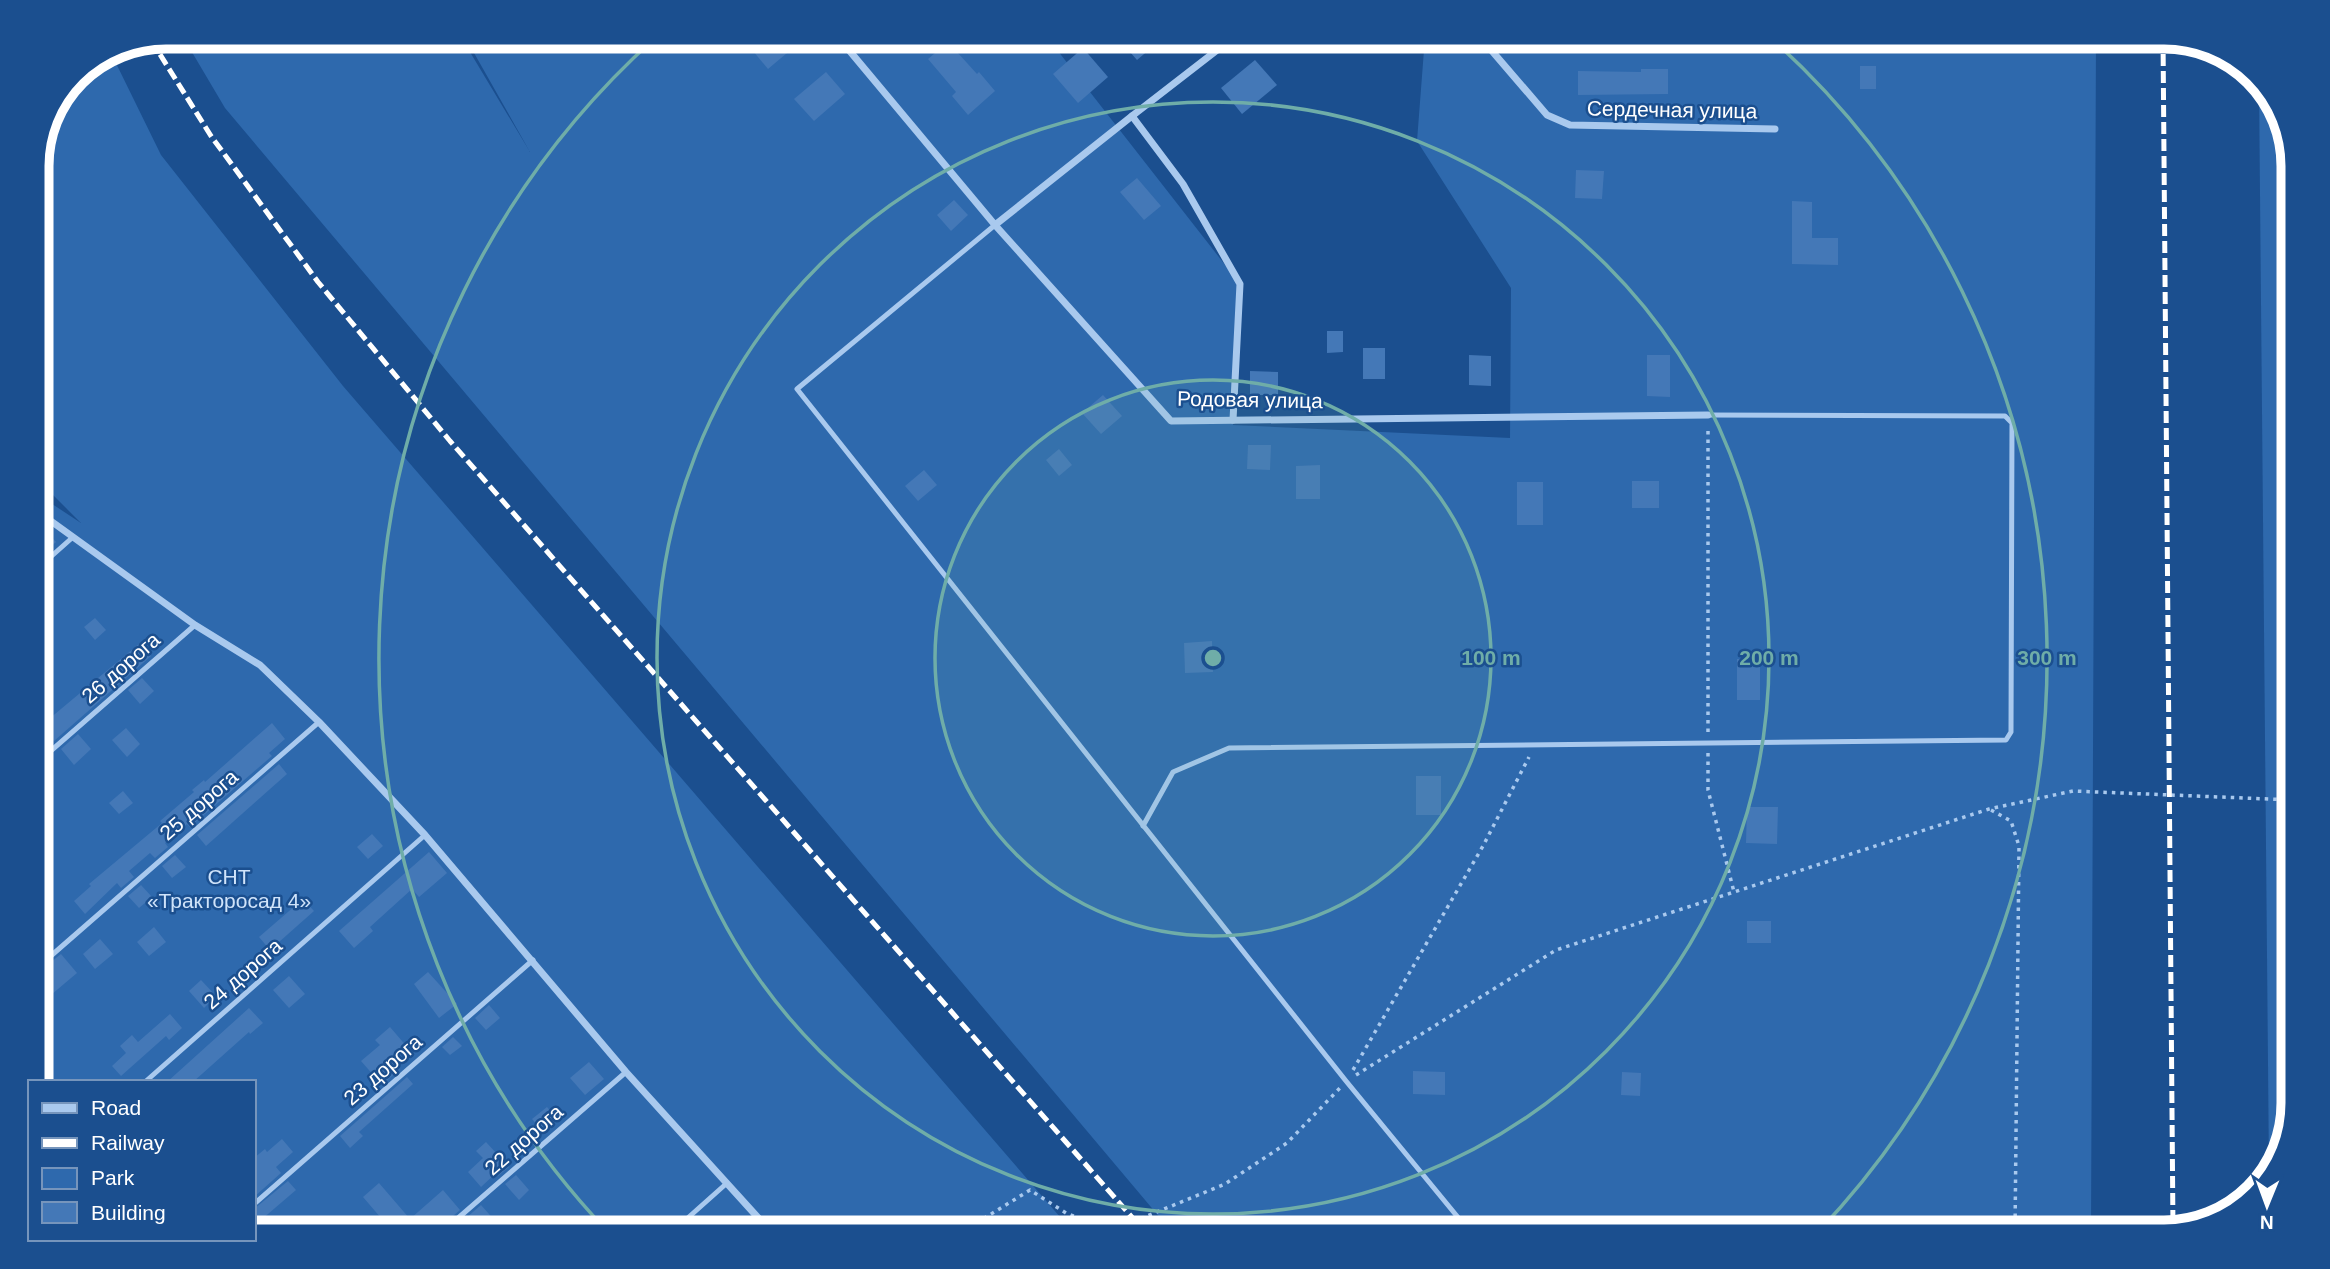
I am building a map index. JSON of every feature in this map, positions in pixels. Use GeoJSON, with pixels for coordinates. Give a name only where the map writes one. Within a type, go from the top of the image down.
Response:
{"type":"FeatureCollection","features":[{"type":"Feature","properties":{"kind":"street","name":"Родовая улица"},"geometry":{"type":"LineString","coordinates":[[848,49],[995,225],[1171,421],[1709,415]]}},
{"type":"Feature","properties":{"kind":"street"},"geometry":{"type":"LineString","coordinates":[[995,225],[1219,49]]}},
{"type":"Feature","properties":{"kind":"street","name":"Сердечная улица"},"geometry":{"type":"LineString","coordinates":[[1490,49],[1546,115],[1570,125],[1775,129]]}},
{"type":"Feature","properties":{"kind":"street"},"geometry":{"type":"LineString","coordinates":[[1132,116],[1183,184],[1240,284],[1233,420]]}},
{"type":"Feature","properties":{"kind":"street"},"geometry":{"type":"LineString","coordinates":[[49,520],[195,625],[260,665],[319,722],[425,835],[626,1072],[760,1220]]}},
{"type":"Feature","properties":{"kind":"lane"},"geometry":{"type":"LineString","coordinates":[[995,225],[797,389],[1346,1081],[1460,1220]]}},
{"type":"Feature","properties":{"kind":"lane"},"geometry":{"type":"LineString","coordinates":[[1143,826],[1173,772],[1229,748],[2006,740],[2011,732],[2012,423],[2005,416],[1709,415]]}},
{"type":"Feature","properties":{"kind":"lane"},"geometry":{"type":"LineString","coordinates":[[49,558],[73,537]]}},
{"type":"Feature","properties":{"kind":"lane","name":"26 дорога"},"geometry":{"type":"LineString","coordinates":[[49,753],[195,625]]}},
{"type":"Feature","properties":{"kind":"lane","name":"25 дорога"},"geometry":{"type":"LineString","coordinates":[[49,958],[319,722]]}},
{"type":"Feature","properties":{"kind":"lane","name":"24 дорога"},"geometry":{"type":"LineString","coordinates":[[147,1080],[425,835]]}},
{"type":"Feature","properties":{"kind":"lane","name":"23 дорога"},"geometry":{"type":"LineString","coordinates":[[256,1202],[533,960]]}},
{"type":"Feature","properties":{"kind":"lane","name":"22 дорога"},"geometry":{"type":"LineString","coordinates":[[456,1220],[626,1072]]}},
{"type":"Feature","properties":{"kind":"lane"},"geometry":{"type":"LineString","coordinates":[[686,1220],[727,1184]]}},
{"type":"Feature","properties":{"kind":"path"},"geometry":{"type":"LineString","coordinates":[[1709,415],[1708,790],[1734,892]]}},
{"type":"Feature","properties":{"kind":"path"},"geometry":{"type":"LineString","coordinates":[[1137,1220],[1225,1184],[1287,1143],[1346,1081],[1483,846],[1535,745]]}},
{"type":"Feature","properties":{"kind":"path"},"geometry":{"type":"LineString","coordinates":[[1346,1081],[1556,950],[1989,809],[2073,791],[2281,800]]}},
{"type":"Feature","properties":{"kind":"path"},"geometry":{"type":"LineString","coordinates":[[1989,809],[2011,821],[2019,846],[2015,1220]]}},
{"type":"Feature","properties":{"kind":"path"},"geometry":{"type":"LineString","coordinates":[[981,1220],[1030,1190],[1066,1213],[1084,1220]]}},
{"type":"Feature","properties":{"kind":"green space"},"geometry":{"type":"Polygon","coordinates":[[[190,49],[468,49],[530,152],[472,49],[1056,49],[1240,284],[1233,425],[1510,438],[1511,288],[1417,141],[1424,49],[2096,49],[2091,1220],[1162,1220],[225,108],[190,49]]]}},
{"type":"Feature","properties":{"kind":"green space","name":"СНТ «Тракторосад 4»"},"geometry":{"type":"Polygon","coordinates":[[[115,61],[161,155],[343,386],[1063,1220],[256,1220],[256,1080],[49,1080],[49,502],[81,523],[49,491],[49,158],[61,114],[73,95],[89,78],[115,61]]]}},
{"type":"Feature","properties":{"kind":"green space"},"geometry":{"type":"Polygon","coordinates":[[[2259,99],[2275,128],[2281,158],[2281,1103],[2279,1126],[2269,1155],[2259,99]]]}},
{"type":"Feature","properties":{"kind":"building"},"geometry":{"type":"Polygon","coordinates":[[[751,49],[792,49],[768,69],[751,49]]]}},
{"type":"Feature","properties":{"kind":"building"},"geometry":{"type":"Polygon","coordinates":[[[940,49],[954,49],[995,91],[968,115],[952,96],[956,92],[928,59],[940,49]]]}},
{"type":"Feature","properties":{"kind":"building"},"geometry":{"type":"Polygon","coordinates":[[[1084,49],[1108,77],[1078,103],[1053,74],[1084,49]]]}},
{"type":"Feature","properties":{"kind":"building"},"geometry":{"type":"Polygon","coordinates":[[[1127,49],[1150,49],[1137,60],[1127,49]]]}},
{"type":"Feature","properties":{"kind":"building"},"geometry":{"type":"Polygon","coordinates":[[[1255,60],[1277,85],[1242,114],[1221,88],[1255,60]]]}},
{"type":"Feature","properties":{"kind":"building"},"geometry":{"type":"Polygon","coordinates":[[[1860,66],[1876,66],[1876,89],[1860,89],[1860,66]]]}},
{"type":"Feature","properties":{"kind":"building"},"geometry":{"type":"Polygon","coordinates":[[[1641,69],[1668,69],[1668,94],[1578,95],[1578,71],[1641,72],[1641,69]]]}},
{"type":"Feature","properties":{"kind":"building"},"geometry":{"type":"Polygon","coordinates":[[[826,72],[845,94],[814,121],[794,99],[826,72]]]}},
{"type":"Feature","properties":{"kind":"building"},"geometry":{"type":"Polygon","coordinates":[[[1576,170],[1604,171],[1602,199],[1575,198],[1576,170]]]}},
{"type":"Feature","properties":{"kind":"building"},"geometry":{"type":"Polygon","coordinates":[[[1137,178],[1161,206],[1144,220],[1120,192],[1137,178]]]}},
{"type":"Feature","properties":{"kind":"building"},"geometry":{"type":"Polygon","coordinates":[[[954,200],[968,215],[951,231],[937,215],[954,200]]]}},
{"type":"Feature","properties":{"kind":"building"},"geometry":{"type":"Polygon","coordinates":[[[1792,201],[1812,202],[1812,238],[1838,238],[1838,265],[1792,264],[1792,201]]]}},
{"type":"Feature","properties":{"kind":"building"},"geometry":{"type":"Polygon","coordinates":[[[1327,331],[1343,331],[1343,352],[1327,353],[1327,331]]]}},
{"type":"Feature","properties":{"kind":"building"},"geometry":{"type":"Polygon","coordinates":[[[1363,348],[1385,348],[1385,379],[1363,379],[1363,348]]]}},
{"type":"Feature","properties":{"kind":"building"},"geometry":{"type":"Polygon","coordinates":[[[1469,355],[1491,356],[1491,386],[1469,385],[1469,355]]]}},
{"type":"Feature","properties":{"kind":"building"},"geometry":{"type":"Polygon","coordinates":[[[1647,355],[1670,355],[1670,397],[1647,396],[1647,355]]]}},
{"type":"Feature","properties":{"kind":"building"},"geometry":{"type":"Polygon","coordinates":[[[1250,371],[1278,372],[1278,395],[1250,395],[1250,371]]]}},
{"type":"Feature","properties":{"kind":"building"},"geometry":{"type":"Polygon","coordinates":[[[1103,395],[1122,416],[1101,434],[1082,413],[1103,395]]]}},
{"type":"Feature","properties":{"kind":"building"},"geometry":{"type":"Polygon","coordinates":[[[1248,445],[1271,445],[1270,470],[1247,469],[1248,445]]]}},
{"type":"Feature","properties":{"kind":"building"},"geometry":{"type":"Polygon","coordinates":[[[1059,449],[1072,465],[1059,476],[1046,460],[1059,449]]]}},
{"type":"Feature","properties":{"kind":"building"},"geometry":{"type":"Polygon","coordinates":[[[1320,465],[1320,499],[1296,499],[1296,466],[1320,465]]]}},
{"type":"Feature","properties":{"kind":"building"},"geometry":{"type":"Polygon","coordinates":[[[924,470],[937,485],[918,501],[905,486],[924,470]]]}},
{"type":"Feature","properties":{"kind":"building"},"geometry":{"type":"Polygon","coordinates":[[[1632,481],[1659,481],[1659,508],[1632,508],[1632,481]]]}},
{"type":"Feature","properties":{"kind":"building"},"geometry":{"type":"Polygon","coordinates":[[[1517,482],[1543,482],[1543,525],[1517,525],[1517,482]]]}},
{"type":"Feature","properties":{"kind":"building"},"geometry":{"type":"Polygon","coordinates":[[[49,534],[56,542],[49,548],[49,534]]]}},
{"type":"Feature","properties":{"kind":"building"},"geometry":{"type":"Polygon","coordinates":[[[95,618],[106,630],[95,640],[84,627],[95,618]]]}},
{"type":"Feature","properties":{"kind":"building"},"geometry":{"type":"Polygon","coordinates":[[[1212,641],[1213,672],[1185,673],[1184,643],[1212,641]]]}},
{"type":"Feature","properties":{"kind":"building"},"geometry":{"type":"Polygon","coordinates":[[[140,643],[151,656],[54,741],[52,739],[49,742],[49,719],[140,643]]]}},
{"type":"Feature","properties":{"kind":"building"},"geometry":{"type":"Polygon","coordinates":[[[1737,659],[1760,659],[1760,700],[1737,700],[1737,659]]]}},
{"type":"Feature","properties":{"kind":"building"},"geometry":{"type":"Polygon","coordinates":[[[142,678],[154,691],[140,704],[128,690],[142,678]]]}},
{"type":"Feature","properties":{"kind":"building"},"geometry":{"type":"Polygon","coordinates":[[[272,723],[285,739],[269,753],[272,756],[190,827],[187,824],[165,843],[168,847],[155,858],[150,853],[129,871],[134,877],[121,888],[117,883],[85,914],[74,901],[91,886],[89,884],[162,823],[160,821],[194,792],[192,790],[204,780],[205,782],[272,723]]]}},
{"type":"Feature","properties":{"kind":"building"},"geometry":{"type":"Polygon","coordinates":[[[126,728],[140,744],[127,757],[112,740],[126,728]]]}},
{"type":"Feature","properties":{"kind":"building"},"geometry":{"type":"Polygon","coordinates":[[[78,734],[91,749],[74,765],[61,749],[78,734]]]}},
{"type":"Feature","properties":{"kind":"building"},"geometry":{"type":"Polygon","coordinates":[[[279,764],[287,774],[206,846],[197,835],[279,764]]]}},
{"type":"Feature","properties":{"kind":"building"},"geometry":{"type":"Polygon","coordinates":[[[1416,776],[1441,776],[1441,815],[1416,815],[1416,776]]]}},
{"type":"Feature","properties":{"kind":"building"},"geometry":{"type":"Polygon","coordinates":[[[123,791],[133,803],[119,814],[109,803],[123,791]]]}},
{"type":"Feature","properties":{"kind":"building"},"geometry":{"type":"Polygon","coordinates":[[[1747,807],[1778,807],[1777,844],[1746,843],[1747,807]]]}},
{"type":"Feature","properties":{"kind":"building"},"geometry":{"type":"Polygon","coordinates":[[[372,834],[383,846],[368,859],[357,847],[372,834]]]}},
{"type":"Feature","properties":{"kind":"building"},"geometry":{"type":"Polygon","coordinates":[[[429,852],[447,873],[419,897],[412,889],[370,927],[373,931],[354,948],[339,931],[429,852]]]}},
{"type":"Feature","properties":{"kind":"building"},"geometry":{"type":"Polygon","coordinates":[[[175,855],[186,867],[172,878],[162,866],[175,855]]]}},
{"type":"Feature","properties":{"kind":"building"},"geometry":{"type":"Polygon","coordinates":[[[141,885],[152,897],[139,908],[128,896],[141,885]]]}},
{"type":"Feature","properties":{"kind":"building"},"geometry":{"type":"Polygon","coordinates":[[[303,899],[314,911],[270,950],[259,937],[303,899]]]}},
{"type":"Feature","properties":{"kind":"building"},"geometry":{"type":"Polygon","coordinates":[[[1747,921],[1771,921],[1771,943],[1747,943],[1747,921]]]}},
{"type":"Feature","properties":{"kind":"building"},"geometry":{"type":"Polygon","coordinates":[[[154,927],[166,942],[149,956],[137,942],[154,927]]]}},
{"type":"Feature","properties":{"kind":"building"},"geometry":{"type":"Polygon","coordinates":[[[100,939],[113,954],[95,969],[83,954],[100,939]]]}},
{"type":"Feature","properties":{"kind":"building"},"geometry":{"type":"Polygon","coordinates":[[[61,954],[77,973],[49,997],[49,964],[61,954]]]}},
{"type":"Feature","properties":{"kind":"building"},"geometry":{"type":"Polygon","coordinates":[[[428,972],[457,1004],[439,1018],[414,984],[428,972]]]}},
{"type":"Feature","properties":{"kind":"building"},"geometry":{"type":"Polygon","coordinates":[[[289,976],[305,994],[289,1008],[273,990],[289,976]]]}},
{"type":"Feature","properties":{"kind":"building"},"geometry":{"type":"Polygon","coordinates":[[[201,980],[216,996],[204,1008],[189,991],[201,980]]]}},
{"type":"Feature","properties":{"kind":"building"},"geometry":{"type":"Polygon","coordinates":[[[489,1005],[500,1018],[486,1030],[475,1018],[489,1005]]]}},
{"type":"Feature","properties":{"kind":"building"},"geometry":{"type":"Polygon","coordinates":[[[249,1008],[263,1023],[250,1034],[249,1032],[195,1080],[169,1080],[249,1008]]]}},
{"type":"Feature","properties":{"kind":"building"},"geometry":{"type":"Polygon","coordinates":[[[170,1014],[182,1028],[169,1040],[166,1036],[121,1076],[112,1066],[126,1053],[120,1046],[132,1035],[138,1042],[170,1014]]]}},
{"type":"Feature","properties":{"kind":"building"},"geometry":{"type":"Polygon","coordinates":[[[390,1027],[408,1048],[393,1061],[400,1069],[382,1085],[361,1061],[380,1045],[375,1040],[390,1027]]]}},
{"type":"Feature","properties":{"kind":"building"},"geometry":{"type":"Polygon","coordinates":[[[453,1037],[462,1046],[450,1055],[442,1047],[453,1037]]]}},
{"type":"Feature","properties":{"kind":"building"},"geometry":{"type":"Polygon","coordinates":[[[589,1062],[604,1079],[585,1095],[570,1078],[589,1062]]]}},
{"type":"Feature","properties":{"kind":"building"},"geometry":{"type":"Polygon","coordinates":[[[1413,1071],[1445,1072],[1445,1095],[1413,1094],[1413,1071]]]}},
{"type":"Feature","properties":{"kind":"building"},"geometry":{"type":"Polygon","coordinates":[[[1622,1072],[1641,1073],[1640,1096],[1621,1095],[1622,1072]]]}},
{"type":"Feature","properties":{"kind":"building"},"geometry":{"type":"Polygon","coordinates":[[[407,1077],[413,1084],[359,1132],[363,1136],[350,1148],[340,1136],[407,1077]]]}},
{"type":"Feature","properties":{"kind":"building"},"geometry":{"type":"Polygon","coordinates":[[[547,1107],[557,1119],[543,1132],[532,1119],[547,1107]]]}},
{"type":"Feature","properties":{"kind":"building"},"geometry":{"type":"Polygon","coordinates":[[[282,1139],[293,1152],[276,1167],[281,1173],[256,1195],[256,1156],[265,1149],[267,1152],[282,1139]]]}},
{"type":"Feature","properties":{"kind":"building"},"geometry":{"type":"Polygon","coordinates":[[[486,1142],[509,1167],[498,1176],[496,1173],[481,1187],[468,1172],[483,1158],[476,1151],[486,1142]]]}},
{"type":"Feature","properties":{"kind":"building"},"geometry":{"type":"Polygon","coordinates":[[[516,1175],[529,1190],[519,1200],[505,1184],[516,1175]]]}},
{"type":"Feature","properties":{"kind":"building"},"geometry":{"type":"Polygon","coordinates":[[[288,1181],[296,1190],[261,1220],[256,1220],[256,1207],[288,1181]]]}},
{"type":"Feature","properties":{"kind":"building"},"geometry":{"type":"Polygon","coordinates":[[[379,1183],[410,1219],[443,1190],[460,1210],[448,1220],[383,1220],[363,1197],[379,1183]]]}},
{"type":"Feature","properties":{"kind":"building"},"geometry":{"type":"Polygon","coordinates":[[[481,1205],[494,1220],[464,1220],[481,1205]]]}},
{"type":"Feature","properties":{"kind":"railway"},"geometry":{"type":"LineString","coordinates":[[2163,49],[2173,1219]]}},
{"type":"Feature","properties":{"kind":"railway"},"geometry":{"type":"LineString","coordinates":[[157,50],[211,136],[318,282],[450,441],[1134,1220]]}}]}
